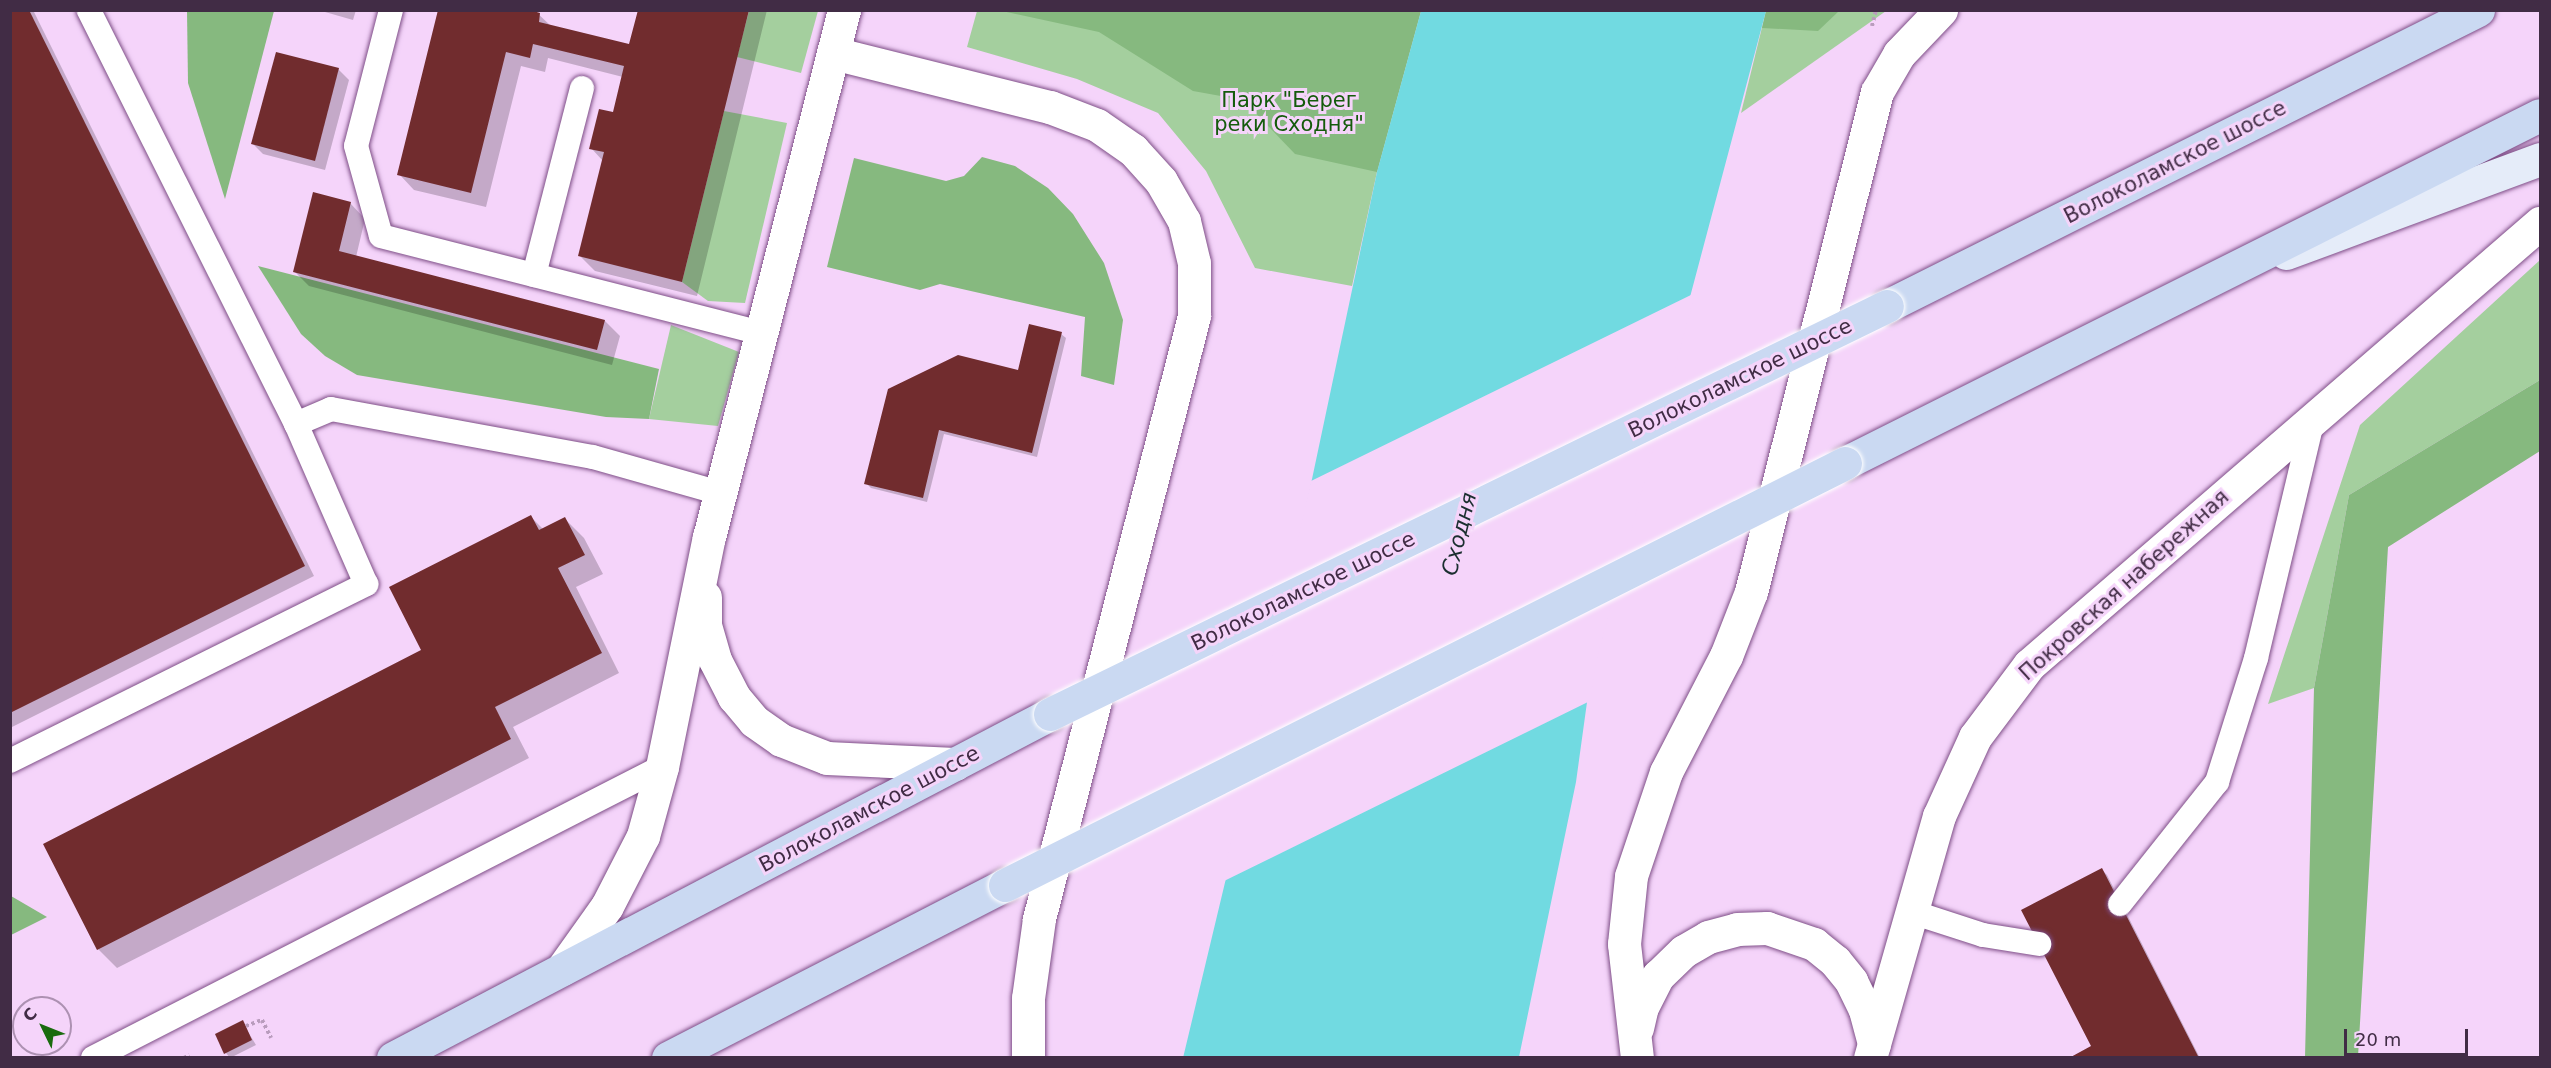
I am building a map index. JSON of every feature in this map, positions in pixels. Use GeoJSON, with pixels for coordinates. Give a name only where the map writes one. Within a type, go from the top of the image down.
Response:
{"type":"FeatureCollection","features":[{"type":"Feature","properties":{"kind":"main road","name":"Волоколамское шоссе"},"geometry":{"type":"LineString","coordinates":[[393,1058],[1050,714],[1887,306],[2478,10]]}},
{"type":"Feature","properties":{"kind":"main road"},"geometry":{"type":"LineString","coordinates":[[677,1054],[1005,885],[2541,115]]}},
{"type":"Feature","properties":{"kind":"street"},"geometry":{"type":"LineString","coordinates":[[562,969],[607,906],[643,836],[662,767],[720,493],[844,10]]}},
{"type":"Feature","properties":{"kind":"street"},"geometry":{"type":"LineString","coordinates":[[1635,1050],[1624,944],[1631,876],[1666,772],[1726,656],[1751,592],[1877,92],[1899,54],[1941,10]]}},
{"type":"Feature","properties":{"kind":"street"},"geometry":{"type":"LineString","coordinates":[[834,53],[1050,107],[1097,125],[1133,150],[1161,181],[1184,221],[1194,263],[1194,316],[1039,919],[1028,998],[1028,1058]]}},
{"type":"Feature","properties":{"kind":"street"},"geometry":{"type":"LineString","coordinates":[[2217,277],[2541,159]]}},
{"type":"Feature","properties":{"kind":"street","name":"Покровская набережная"},"geometry":{"type":"LineString","coordinates":[[1872,1051],[1939,816],[1975,737],[2029,665],[2313,418],[2541,224]]}},
{"type":"Feature","properties":{"kind":"street"},"geometry":{"type":"LineString","coordinates":[[706,553],[705,625],[713,651],[734,697],[754,721],[782,740],[827,758],[955,764]]}},
{"type":"Feature","properties":{"kind":"street"},"geometry":{"type":"LineString","coordinates":[[1635,1050],[1642,1007],[1658,976],[1684,951],[1708,937],[1737,929],[1767,928],[1814,944],[1835,961],[1860,1000],[1872,1051]]}},
{"type":"Feature","properties":{"kind":"lane"},"geometry":{"type":"LineString","coordinates":[[10,761],[366,584],[296,424],[89,10]]}},
{"type":"Feature","properties":{"kind":"lane"},"geometry":{"type":"LineString","coordinates":[[391,10],[356,146],[381,236],[761,333]]}},
{"type":"Feature","properties":{"kind":"lane"},"geometry":{"type":"LineString","coordinates":[[534,275],[582,88]]}},
{"type":"Feature","properties":{"kind":"lane"},"geometry":{"type":"LineString","coordinates":[[296,424],[331,409],[593,457],[720,493]]}},
{"type":"Feature","properties":{"kind":"lane"},"geometry":{"type":"LineString","coordinates":[[2120,903],[2217,782],[2256,658],[2313,418]]}},
{"type":"Feature","properties":{"kind":"lane"},"geometry":{"type":"LineString","coordinates":[[93,1058],[662,767]]}},
{"type":"Feature","properties":{"kind":"lane"},"geometry":{"type":"LineString","coordinates":[[1912,912],[1983,935],[2039,944]]}},
{"type":"Feature","properties":{"kind":"path"},"geometry":{"type":"LineString","coordinates":[[1873,23],[1876,10]]}},
{"type":"Feature","properties":{"kind":"path"},"geometry":{"type":"LineString","coordinates":[[246,1026],[262,1020],[271,1038]]}},
{"type":"Feature","properties":{"kind":"path"},"geometry":{"type":"LineString","coordinates":[[184,1058],[189,1055]]}},
{"type":"Feature","properties":{"kind":"green space"},"geometry":{"type":"Polygon","coordinates":[[[187,11],[274,11],[225,199],[188,83],[187,11]]]}},
{"type":"Feature","properties":{"kind":"green space"},"geometry":{"type":"Polygon","coordinates":[[[749,11],[818,11],[801,73],[737,57],[749,11]]]}},
{"type":"Feature","properties":{"kind":"green space","name":"Парк \"Берег реки Сходня\""},"geometry":{"type":"Polygon","coordinates":[[[977,11],[1421,11],[1377,172],[1352,286],[1255,268],[1206,171],[1158,113],[1077,79],[967,47],[977,11]]]}},
{"type":"Feature","properties":{"kind":"green space"},"geometry":{"type":"Polygon","coordinates":[[[1002,11],[1421,11],[1377,172],[1295,154],[1243,100],[1193,91],[1099,32],[1002,11]]]}},
{"type":"Feature","properties":{"kind":"green space"},"geometry":{"type":"Polygon","coordinates":[[[1766,11],[1886,11],[1741,113],[1766,11]]]}},
{"type":"Feature","properties":{"kind":"green space"},"geometry":{"type":"Polygon","coordinates":[[[1766,11],[1839,11],[1818,31],[1762,28],[1766,11]]]}},
{"type":"Feature","properties":{"kind":"green space"},"geometry":{"type":"Polygon","coordinates":[[[724,111],[787,123],[745,303],[708,301],[682,282],[724,111]]]}},
{"type":"Feature","properties":{"kind":"green space"},"geometry":{"type":"Polygon","coordinates":[[[982,157],[1015,166],[1048,188],[1073,214],[1104,263],[1123,320],[1114,385],[1081,376],[1085,317],[940,284],[920,290],[827,267],[854,158],[946,181],[964,176],[982,157]]]}},
{"type":"Feature","properties":{"kind":"green space"},"geometry":{"type":"Polygon","coordinates":[[[2540,260],[2540,380],[2349,495],[2314,688],[2268,704],[2360,425],[2540,260]]]}},
{"type":"Feature","properties":{"kind":"green space"},"geometry":{"type":"Polygon","coordinates":[[[258,266],[659,369],[649,419],[606,417],[357,375],[325,356],[301,334],[258,266]]]}},
{"type":"Feature","properties":{"kind":"green space"},"geometry":{"type":"Polygon","coordinates":[[[671,325],[739,352],[718,426],[649,419],[671,325]]]}},
{"type":"Feature","properties":{"kind":"green space"},"geometry":{"type":"Polygon","coordinates":[[[2540,380],[2540,451],[2388,547],[2358,1057],[2305,1057],[2314,688],[2349,495],[2540,380]]]}},
{"type":"Feature","properties":{"kind":"green space"},"geometry":{"type":"Polygon","coordinates":[[[11,896],[47,917],[11,935],[11,896]]]}},
{"type":"Feature","properties":{"kind":"water","name":"Сходня"},"geometry":{"type":"Polygon","coordinates":[[[1421,11],[1766,11],[1592,666],[1576,782],[1519,1057],[1183,1058],[1239,824],[1377,172],[1421,11]]]}},
{"type":"Feature","properties":{"kind":"pier"},"geometry":{"type":"Polygon","coordinates":[[[1695,293],[1595,666],[1590,701],[1222,882],[1311,481],[1695,293]]]}},
{"type":"Feature","properties":{"kind":"building"},"geometry":{"type":"Polygon","coordinates":[[[10,10],[29,10],[305,566],[10,713],[10,10]]]}},
{"type":"Feature","properties":{"kind":"building"},"geometry":{"type":"Polygon","coordinates":[[[438,10],[530,10],[540,13],[539,22],[629,44],[638,10],[749,10],[682,282],[578,256],[604,152],[589,149],[599,109],[613,112],[624,66],[533,44],[530,58],[506,52],[471,193],[397,175],[438,10]]]}},
{"type":"Feature","properties":{"kind":"building"},"geometry":{"type":"Polygon","coordinates":[[[276,52],[339,68],[315,161],[251,144],[276,52]]]}},
{"type":"Feature","properties":{"kind":"building"},"geometry":{"type":"Polygon","coordinates":[[[313,192],[351,202],[339,251],[605,320],[597,350],[293,272],[313,192]]]}},
{"type":"Feature","properties":{"kind":"building"},"geometry":{"type":"Polygon","coordinates":[[[1029,324],[1062,332],[1032,453],[939,430],[923,498],[864,484],[888,389],[958,355],[1018,370],[1029,324]]]}},
{"type":"Feature","properties":{"kind":"building"},"geometry":{"type":"Polygon","coordinates":[[[531,515],[539,530],[565,517],[585,555],[558,568],[602,653],[495,707],[511,739],[97,950],[43,844],[421,650],[389,587],[531,515]]]}},
{"type":"Feature","properties":{"kind":"building"},"geometry":{"type":"Polygon","coordinates":[[[2102,868],[2199,1058],[2069,1058],[2091,1046],[2021,910],[2102,868]]]}},
{"type":"Feature","properties":{"kind":"building"},"geometry":{"type":"Polygon","coordinates":[[[243,1020],[252,1040],[224,1054],[215,1034],[243,1020]]]}}]}
